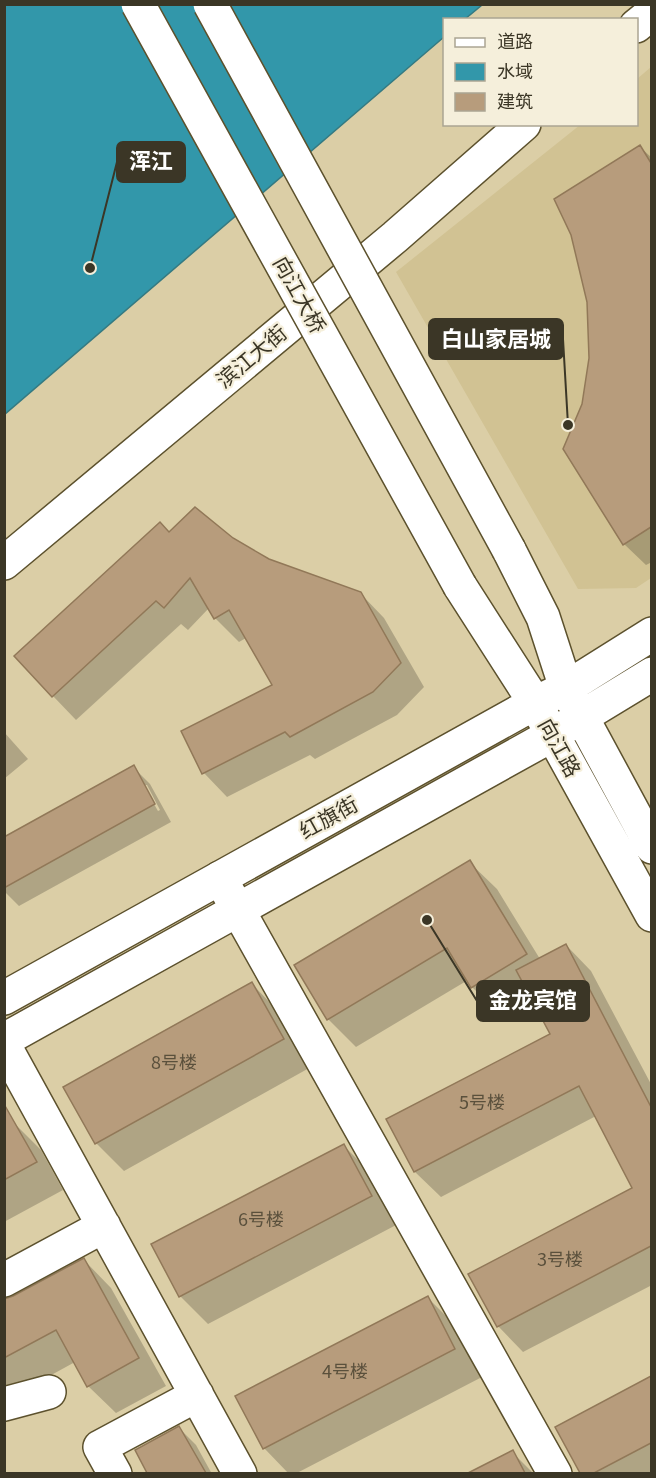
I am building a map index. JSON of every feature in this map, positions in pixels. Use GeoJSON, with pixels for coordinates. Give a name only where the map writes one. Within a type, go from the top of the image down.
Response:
{"type":"FeatureCollection","features":[{"type":"Feature","properties":{"kind":"main road","name":"向江大桥"},"geometry":{"type":"LineString","coordinates":[[138,4],[460,586]]}},
{"type":"Feature","properties":{"kind":"main road","name":"向江路"},"geometry":{"type":"LineString","coordinates":[[210,4],[509,550],[543,617],[566,688],[651,847]]}},
{"type":"Feature","properties":{"kind":"main road"},"geometry":{"type":"LineString","coordinates":[[638,24],[651,13]]}},
{"type":"Feature","properties":{"kind":"main road","name":"滨江大街"},"geometry":{"type":"LineString","coordinates":[[4,563],[395,237],[522,126]]}},
{"type":"Feature","properties":{"kind":"main road","name":"向江路"},"geometry":{"type":"LineString","coordinates":[[460,586],[535,703],[651,915]]}},
{"type":"Feature","properties":{"kind":"main road","name":"红旗街"},"geometry":{"type":"LineString","coordinates":[[4,998],[535,703],[566,688],[651,634]]}},
{"type":"Feature","properties":{"kind":"main road"},"geometry":{"type":"LineString","coordinates":[[4,1040],[552,735],[651,674]]}},
{"type":"Feature","properties":{"kind":"main road"},"geometry":{"type":"LineString","coordinates":[[220,878],[555,1473]]}},
{"type":"Feature","properties":{"kind":"main road"},"geometry":{"type":"LineString","coordinates":[[4,1045],[240,1473]]}},
{"type":"Feature","properties":{"kind":"main road"},"geometry":{"type":"LineString","coordinates":[[4,1280],[104,1226]]}},
{"type":"Feature","properties":{"kind":"main road"},"geometry":{"type":"LineString","coordinates":[[4,1404],[49,1392]]}},
{"type":"Feature","properties":{"kind":"main road"},"geometry":{"type":"LineString","coordinates":[[115,1473],[100,1447],[197,1395]]}},
{"type":"Feature","properties":{"kind":"shaded area"},"geometry":{"type":"Polygon","coordinates":[[[651,67],[651,578],[636,588],[578,589],[396,272],[579,126],[638,126],[638,78],[651,67]]]}},
{"type":"Feature","properties":{"kind":"water"},"geometry":{"type":"Polygon","coordinates":[[[5,5],[482,5],[466,18],[443,18],[443,38],[5,414],[5,5]]]}},
{"type":"Feature","properties":{"kind":"building"},"geometry":{"type":"Polygon","coordinates":[[[640,145],[651,163],[651,527],[623,545],[563,449],[582,404],[589,358],[587,302],[571,235],[554,199],[640,145]]]}},
{"type":"Feature","properties":{"kind":"building"},"geometry":{"type":"Polygon","coordinates":[[[195,507],[233,538],[269,559],[361,592],[401,663],[373,692],[290,737],[285,732],[202,774],[181,731],[272,685],[229,610],[214,619],[190,578],[164,608],[156,601],[52,697],[14,656],[160,522],[169,532],[195,507]]]}},
{"type":"Feature","properties":{"kind":"building"},"geometry":{"type":"Polygon","coordinates":[[[134,765],[155,804],[4,888],[4,837],[134,765]]]}},
{"type":"Feature","properties":{"kind":"building"},"geometry":{"type":"Polygon","coordinates":[[[470,860],[527,954],[471,988],[447,948],[327,1020],[294,965],[470,860]]]}},
{"type":"Feature","properties":{"kind":"building"},"geometry":{"type":"Polygon","coordinates":[[[566,944],[651,1107],[651,1246],[497,1327],[468,1274],[632,1188],[579,1086],[414,1172],[386,1119],[550,1034],[516,970],[566,944]]]}},
{"type":"Feature","properties":{"kind":"building"},"geometry":{"type":"Polygon","coordinates":[[[252,982],[284,1039],[95,1144],[63,1087],[252,982]]]}},
{"type":"Feature","properties":{"kind":"building"},"geometry":{"type":"Polygon","coordinates":[[[4,1104],[37,1162],[4,1180],[4,1104]]]}},
{"type":"Feature","properties":{"kind":"building"},"geometry":{"type":"Polygon","coordinates":[[[344,1144],[372,1196],[179,1297],[151,1244],[344,1144]]]}},
{"type":"Feature","properties":{"kind":"building"},"geometry":{"type":"Polygon","coordinates":[[[84,1258],[139,1358],[87,1387],[56,1330],[4,1358],[4,1299],[84,1258]]]}},
{"type":"Feature","properties":{"kind":"building"},"geometry":{"type":"Polygon","coordinates":[[[428,1296],[455,1349],[263,1449],[235,1396],[428,1296]]]}},
{"type":"Feature","properties":{"kind":"building"},"geometry":{"type":"Polygon","coordinates":[[[651,1376],[651,1443],[594,1473],[580,1473],[555,1427],[651,1376]]]}},
{"type":"Feature","properties":{"kind":"building"},"geometry":{"type":"Polygon","coordinates":[[[179,1426],[206,1473],[147,1473],[135,1450],[179,1426]]]}},
{"type":"Feature","properties":{"kind":"building"},"geometry":{"type":"Polygon","coordinates":[[[513,1450],[525,1473],[468,1473],[513,1450]]]}},
{"type":"Feature","properties":{"kind":"place","name":"浑江"},"geometry":{"type":"Point","coordinates":[90,268]}},
{"type":"Feature","properties":{"kind":"place","name":"白山家居城"},"geometry":{"type":"Point","coordinates":[568,425]}},
{"type":"Feature","properties":{"kind":"place","name":"金龙宾馆"},"geometry":{"type":"Point","coordinates":[427,920]}}]}
